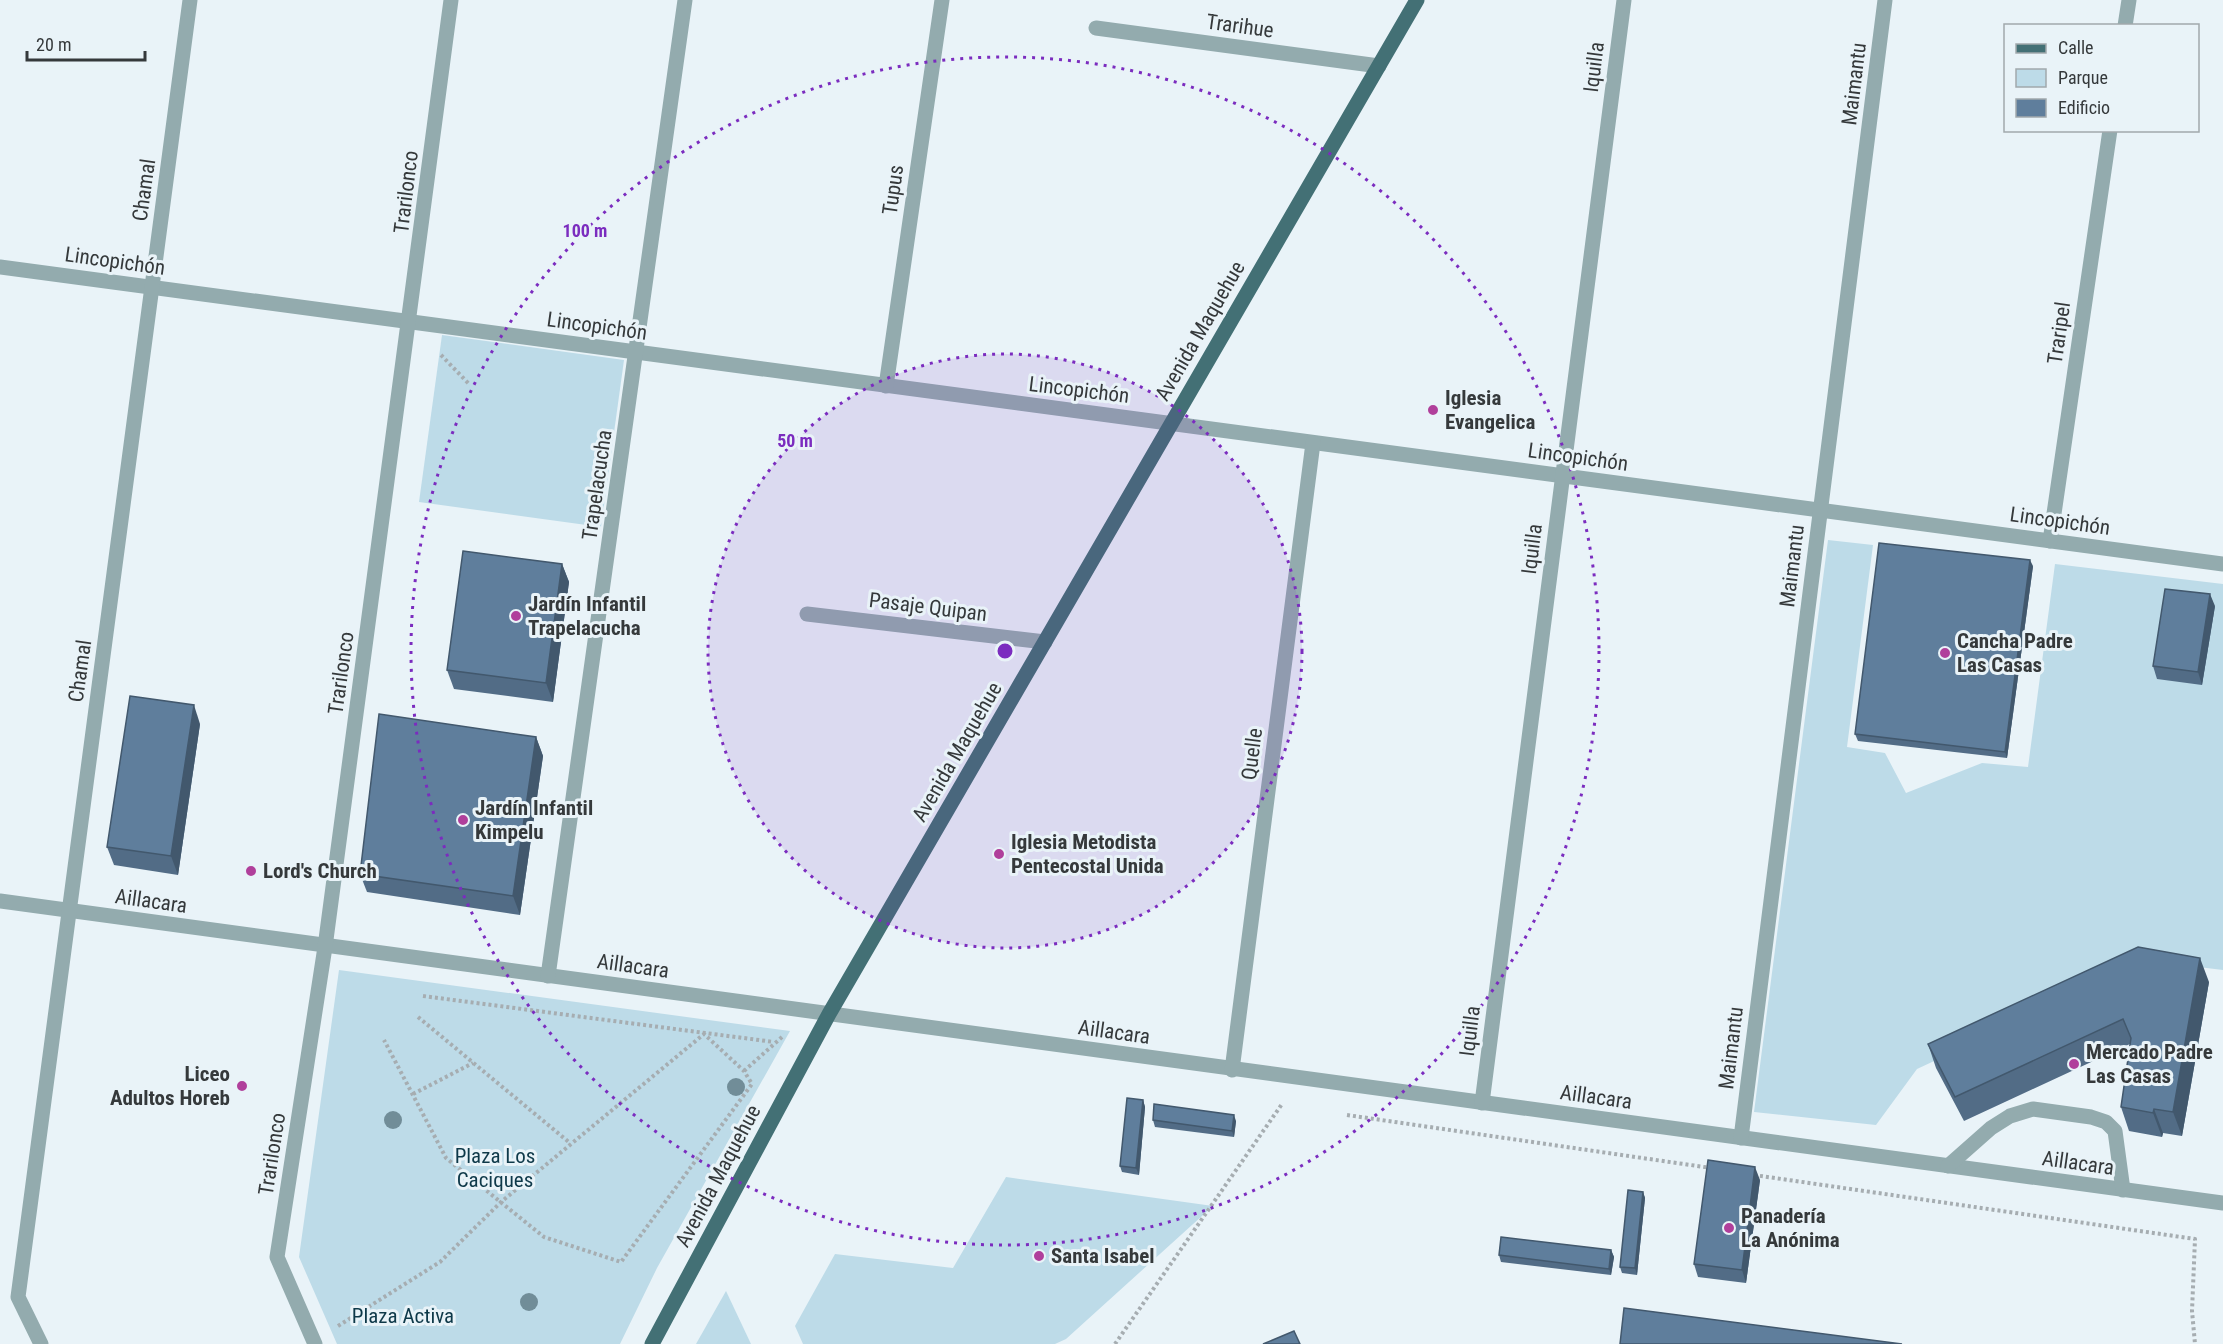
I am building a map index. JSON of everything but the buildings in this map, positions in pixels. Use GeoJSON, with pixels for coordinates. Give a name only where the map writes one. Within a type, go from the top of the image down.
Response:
{"type":"FeatureCollection","features":[{"type":"Feature","properties":{"kind":"main road","name":"Avenida Maquehue"},"geometry":{"type":"LineString","coordinates":[[652,1344],[829,1014],[1417,0]]}},
{"type":"Feature","properties":{"kind":"street","name":"Chamal"},"geometry":{"type":"LineString","coordinates":[[41,1344],[18,1297],[190,0]]}},
{"type":"Feature","properties":{"kind":"street","name":"Trarilonco"},"geometry":{"type":"LineString","coordinates":[[314,1343],[277,1257],[325,947],[410,322],[451,0]]}},
{"type":"Feature","properties":{"kind":"street","name":"Trapelacucha"},"geometry":{"type":"LineString","coordinates":[[548,976],[685,0]]}},
{"type":"Feature","properties":{"kind":"street","name":"Tupus"},"geometry":{"type":"LineString","coordinates":[[886,386],[942,0]]}},
{"type":"Feature","properties":{"kind":"street","name":"Iquilla"},"geometry":{"type":"LineString","coordinates":[[1482,1103],[1624,0]]}},
{"type":"Feature","properties":{"kind":"street","name":"Maimantu"},"geometry":{"type":"LineString","coordinates":[[1741,1138],[1886,0]]}},
{"type":"Feature","properties":{"kind":"street"},"geometry":{"type":"LineString","coordinates":[[2125,24],[2129,0]]}},
{"type":"Feature","properties":{"kind":"street","name":"Trarihue"},"geometry":{"type":"LineString","coordinates":[[1096,28],[1379,66]]}},
{"type":"Feature","properties":{"kind":"street","name":"Traripel"},"geometry":{"type":"LineString","coordinates":[[2050,541],[2110,132]]}},
{"type":"Feature","properties":{"kind":"street","name":"Lincopichón"},"geometry":{"type":"LineString","coordinates":[[0,267],[2223,564]]}},
{"type":"Feature","properties":{"kind":"street","name":"Quelle"},"geometry":{"type":"LineString","coordinates":[[1232,1070],[1313,443]]}},
{"type":"Feature","properties":{"kind":"street","name":"Pasaje Quipan"},"geometry":{"type":"LineString","coordinates":[[807,614],[1045,642]]}},
{"type":"Feature","properties":{"kind":"street","name":"Aillacara"},"geometry":{"type":"LineString","coordinates":[[0,902],[2223,1203]]}},
{"type":"Feature","properties":{"kind":"street"},"geometry":{"type":"LineString","coordinates":[[1948,1166],[1992,1128],[2010,1116],[2033,1108],[2091,1117],[2106,1122],[2115,1131],[2123,1190]]}},
{"type":"Feature","properties":{"kind":"path"},"geometry":{"type":"LineString","coordinates":[[423,996],[774,1042]]}},
{"type":"Feature","properties":{"kind":"path"},"geometry":{"type":"LineString","coordinates":[[418,1017],[570,1143]]}},
{"type":"Feature","properties":{"kind":"path"},"geometry":{"type":"LineString","coordinates":[[314,1343],[440,1262],[501,1202],[704,1034]]}},
{"type":"Feature","properties":{"kind":"path"},"geometry":{"type":"LineString","coordinates":[[384,1040],[446,1158],[544,1237],[621,1262],[752,1084],[744,1071],[704,1034]]}},
{"type":"Feature","properties":{"kind":"path"},"geometry":{"type":"LineString","coordinates":[[413,1094],[473,1063]]}},
{"type":"Feature","properties":{"kind":"path"},"geometry":{"type":"LineString","coordinates":[[1115,1344],[1299,1078]]}},
{"type":"Feature","properties":{"kind":"path"},"geometry":{"type":"LineString","coordinates":[[1269,1104],[1293,1108]]}},
{"type":"Feature","properties":{"kind":"path"},"geometry":{"type":"LineString","coordinates":[[1340,1114],[1720,1170]]}},
{"type":"Feature","properties":{"kind":"path"},"geometry":{"type":"LineString","coordinates":[[1744,1173],[2195,1239],[2192,1311],[2195,1344]]}},
{"type":"Feature","properties":{"kind":"green space"},"geometry":{"type":"Polygon","coordinates":[[[442,335],[624,360],[601,527],[419,502],[442,335]]]}},
{"type":"Feature","properties":{"kind":"green space"},"geometry":{"type":"Polygon","coordinates":[[[1828,540],[1873,545],[1847,747],[1885,753],[1906,793],[1982,763],[2028,767],[2055,564],[2223,584],[2223,970],[2149,961],[1917,1069],[1876,1125],[1754,1112],[1828,540]]]}},
{"type":"Feature","properties":{"kind":"green space","name":"Plaza Los Caciques"},"geometry":{"type":"Polygon","coordinates":[[[339,970],[790,1031],[657,1268],[620,1344],[337,1344],[299,1257],[339,970]]]}},
{"type":"Feature","properties":{"kind":"green space"},"geometry":{"type":"Polygon","coordinates":[[[1006,1177],[1213,1206],[1066,1339],[1055,1344],[803,1344],[795,1326],[835,1254],[953,1268],[1006,1177]]]}},
{"type":"Feature","properties":{"kind":"green space"},"geometry":{"type":"Polygon","coordinates":[[[726,1291],[751,1344],[696,1344],[726,1291]]]}},
{"type":"Feature","properties":{"kind":"place","name":"Iglesia Evangelica"},"geometry":{"type":"Point","coordinates":[1433,410]}},
{"type":"Feature","properties":{"kind":"place","name":"Jardín Infantil Trapelacucha"},"geometry":{"type":"Point","coordinates":[516,616]}},
{"type":"Feature","properties":{"kind":"place","name":"Cancha Padre Las Casas"},"geometry":{"type":"Point","coordinates":[1945,653]}},
{"type":"Feature","properties":{"kind":"place","name":"Jardín Infantil Kimpelu"},"geometry":{"type":"Point","coordinates":[463,820]}},
{"type":"Feature","properties":{"kind":"place","name":"Iglesia Metodista Pentecostal Unida"},"geometry":{"type":"Point","coordinates":[999,854]}},
{"type":"Feature","properties":{"kind":"place","name":"Lord's Church"},"geometry":{"type":"Point","coordinates":[251,871]}},
{"type":"Feature","properties":{"kind":"place","name":"Mercado Padre Las Casas"},"geometry":{"type":"Point","coordinates":[2074,1064]}},
{"type":"Feature","properties":{"kind":"place","name":"Liceo Adultos Horeb"},"geometry":{"type":"Point","coordinates":[242,1086]}},
{"type":"Feature","properties":{"kind":"place","name":"Panadería La Anónima"},"geometry":{"type":"Point","coordinates":[1729,1228]}},
{"type":"Feature","properties":{"kind":"place","name":"Santa Isabel"},"geometry":{"type":"Point","coordinates":[1039,1256]}},
{"type":"Feature","properties":{"kind":"park label","name":"Plaza Activa"},"geometry":{"type":"Point","coordinates":[403,1316]}}]}
